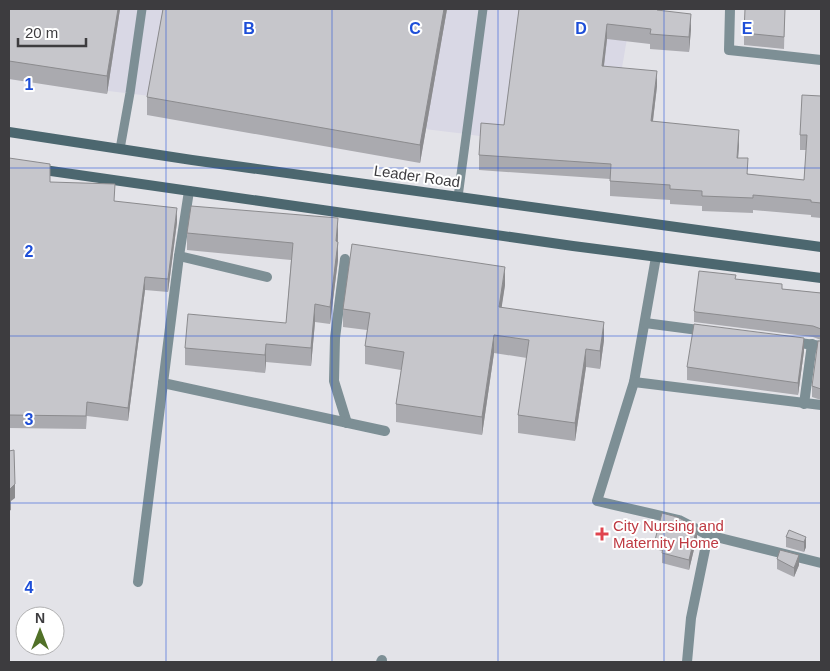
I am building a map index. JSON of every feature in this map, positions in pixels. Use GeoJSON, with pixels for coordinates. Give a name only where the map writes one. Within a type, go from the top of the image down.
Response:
{"type":"FeatureCollection","features":[{"type":"Feature","properties":{"kind":"main road","name":"Leader Road"},"geometry":{"type":"LineString","coordinates":[[9,132],[821,247]]}},
{"type":"Feature","properties":{"kind":"main road"},"geometry":{"type":"LineString","coordinates":[[28,168],[656,257],[821,278]]}},
{"type":"Feature","properties":{"kind":"street"},"geometry":{"type":"LineString","coordinates":[[730,9],[729,50],[821,60]]}},
{"type":"Feature","properties":{"kind":"street"},"geometry":{"type":"LineString","coordinates":[[138,582],[179,256],[189,191]]}},
{"type":"Feature","properties":{"kind":"street"},"geometry":{"type":"LineString","coordinates":[[179,256],[267,276]]}},
{"type":"Feature","properties":{"kind":"street"},"geometry":{"type":"LineString","coordinates":[[656,257],[634,382],[596,501],[678,520],[708,534],[821,563]]}},
{"type":"Feature","properties":{"kind":"street"},"geometry":{"type":"LineString","coordinates":[[345,259],[335,338],[334,381],[347,423]]}},
{"type":"Feature","properties":{"kind":"street"},"geometry":{"type":"LineString","coordinates":[[645,323],[714,332]]}},
{"type":"Feature","properties":{"kind":"street"},"geometry":{"type":"LineString","coordinates":[[782,340],[817,345],[804,404]]}},
{"type":"Feature","properties":{"kind":"street"},"geometry":{"type":"LineString","coordinates":[[634,382],[821,405]]}},
{"type":"Feature","properties":{"kind":"street"},"geometry":{"type":"LineString","coordinates":[[163,383],[385,431]]}},
{"type":"Feature","properties":{"kind":"street"},"geometry":{"type":"LineString","coordinates":[[687,662],[691,618],[708,534]]}},
{"type":"Feature","properties":{"kind":"lane"},"geometry":{"type":"LineString","coordinates":[[120,149],[142,9]]}},
{"type":"Feature","properties":{"kind":"lane"},"geometry":{"type":"LineString","coordinates":[[458,197],[483,9]]}},
{"type":"Feature","properties":{"kind":"shaded area"},"geometry":{"type":"Polygon","coordinates":[[[9,9],[632,9],[607,156],[466,134],[9,79],[9,9]]]}},
{"type":"Feature","properties":{"kind":"building"},"geometry":{"type":"Polygon","coordinates":[[[9,9],[118,9],[107,76],[9,61],[9,9]]]}},
{"type":"Feature","properties":{"kind":"building"},"geometry":{"type":"Polygon","coordinates":[[[163,9],[444,9],[420,145],[147,97],[163,9]]]}},
{"type":"Feature","properties":{"kind":"building"},"geometry":{"type":"Polygon","coordinates":[[[519,9],[657,9],[691,14],[689,37],[650,34],[651,29],[607,24],[602,66],[657,71],[651,121],[739,130],[737,158],[748,158],[747,174],[804,180],[807,135],[800,135],[802,95],[821,96],[821,203],[811,202],[811,200],[753,195],[753,198],[702,196],[702,191],[670,189],[670,185],[610,181],[611,164],[479,155],[481,123],[504,125],[519,9]]]}},
{"type":"Feature","properties":{"kind":"building"},"geometry":{"type":"Polygon","coordinates":[[[745,9],[785,9],[784,37],[744,33],[745,9]]]}},
{"type":"Feature","properties":{"kind":"building"},"geometry":{"type":"Polygon","coordinates":[[[9,158],[50,164],[50,182],[115,184],[114,201],[177,208],[168,279],[145,277],[128,408],[87,402],[86,416],[9,415],[9,158]]]}},
{"type":"Feature","properties":{"kind":"building"},"geometry":{"type":"Polygon","coordinates":[[[191,206],[338,218],[336,241],[338,242],[330,307],[315,304],[311,348],[266,344],[265,355],[185,348],[188,314],[286,323],[293,243],[187,233],[191,206]]]}},
{"type":"Feature","properties":{"kind":"building"},"geometry":{"type":"Polygon","coordinates":[[[352,244],[505,267],[499,307],[604,322],[600,351],[586,349],[575,423],[518,415],[529,340],[494,335],[482,417],[396,404],[404,352],[365,346],[370,313],[343,309],[352,244]]]}},
{"type":"Feature","properties":{"kind":"building"},"geometry":{"type":"Polygon","coordinates":[[[699,271],[736,275],[735,279],[782,284],[782,289],[821,293],[821,329],[813,326],[696,312],[694,311],[699,271]]]}},
{"type":"Feature","properties":{"kind":"building"},"geometry":{"type":"Polygon","coordinates":[[[694,324],[804,338],[798,383],[687,367],[694,324]]]}},
{"type":"Feature","properties":{"kind":"building"},"geometry":{"type":"Polygon","coordinates":[[[818,341],[821,341],[821,389],[812,386],[818,341]]]}},
{"type":"Feature","properties":{"kind":"building"},"geometry":{"type":"Polygon","coordinates":[[[14,450],[15,484],[9,490],[9,451],[14,450]]]}},
{"type":"Feature","properties":{"kind":"building"},"geometry":{"type":"Polygon","coordinates":[[[662,513],[677,517],[697,527],[689,560],[662,553],[664,542],[655,540],[662,513]]]}},
{"type":"Feature","properties":{"kind":"building"},"geometry":{"type":"Polygon","coordinates":[[[789,530],[806,537],[804,542],[786,537],[789,530]]]}},
{"type":"Feature","properties":{"kind":"building"},"geometry":{"type":"Polygon","coordinates":[[[780,550],[799,555],[794,568],[777,559],[780,550]]]}},
{"type":"Feature","properties":{"kind":"place","name":"City Nursing and Maternity Home"},"geometry":{"type":"Point","coordinates":[602,534]}}]}
